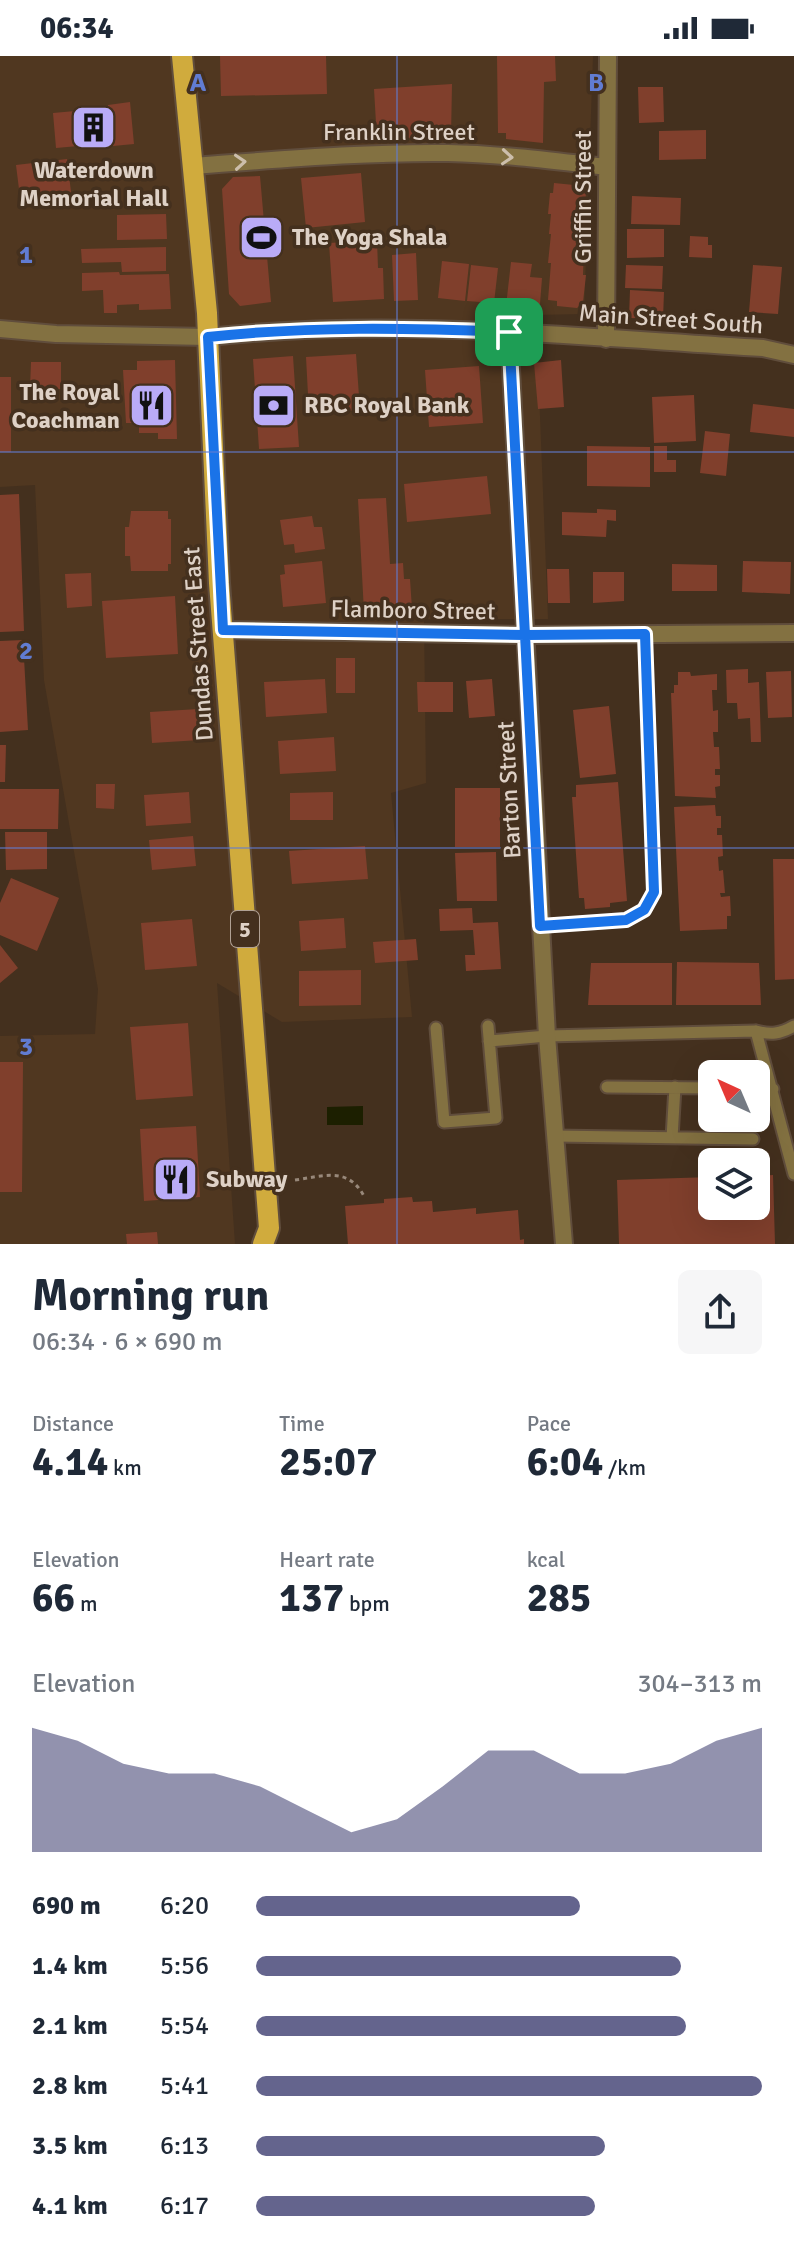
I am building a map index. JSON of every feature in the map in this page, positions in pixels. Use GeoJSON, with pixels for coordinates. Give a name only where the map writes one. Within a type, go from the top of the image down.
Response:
{"type":"FeatureCollection","features":[{"type":"Feature","properties":{"kind":"main road","name":"Dundas Street East"},"geometry":{"type":"LineString","coordinates":[[182,56],[208,337],[223,630],[270,1239]]}},
{"type":"Feature","properties":{"kind":"street","name":"Griffin Street"},"geometry":{"type":"LineString","coordinates":[[606,339],[608,56]]}},
{"type":"Feature","properties":{"kind":"street","name":"Franklin Street"},"geometry":{"type":"LineString","coordinates":[[191,166],[311,157],[449,153],[607,167]]}},
{"type":"Feature","properties":{"kind":"street","name":"Main Street South"},"geometry":{"type":"LineString","coordinates":[[0,329],[56,334],[208,337],[304,329],[411,328],[763,348],[794,355]]}},
{"type":"Feature","properties":{"kind":"street","name":"Barton Street"},"geometry":{"type":"LineString","coordinates":[[509,332],[540,926],[564,1244]]}},
{"type":"Feature","properties":{"kind":"street","name":"Flamboro Street"},"geometry":{"type":"LineString","coordinates":[[223,630],[525,635],[794,633]]}},
{"type":"Feature","properties":{"kind":"lane"},"geometry":{"type":"LineString","coordinates":[[540,926],[626,920],[636,916],[650,902],[654,892],[645,634]]}},
{"type":"Feature","properties":{"kind":"lane"},"geometry":{"type":"LineString","coordinates":[[436,1028],[444,1122],[496,1118],[488,1026]]}},
{"type":"Feature","properties":{"kind":"lane"},"geometry":{"type":"LineString","coordinates":[[489,1041],[547,1036],[756,1031],[781,1034],[794,1026]]}},
{"type":"Feature","properties":{"kind":"lane"},"geometry":{"type":"LineString","coordinates":[[756,1031],[794,1174]]}},
{"type":"Feature","properties":{"kind":"lane"},"geometry":{"type":"LineString","coordinates":[[607,1087],[698,1088]]}},
{"type":"Feature","properties":{"kind":"lane"},"geometry":{"type":"LineString","coordinates":[[672,1138],[675,1087]]}},
{"type":"Feature","properties":{"kind":"lane"},"geometry":{"type":"LineString","coordinates":[[555,1136],[753,1139]]}},
{"type":"Feature","properties":{"kind":"path"},"geometry":{"type":"LineString","coordinates":[[295,1180],[333,1175],[348,1178],[355,1182],[365,1198]]}},
{"type":"Feature","properties":{"kind":"shaded area"},"geometry":{"type":"Polygon","coordinates":[[[0,56],[593,56],[584,314],[536,315],[548,619],[424,619],[426,783],[391,793],[412,1017],[282,1022],[217,983],[235,1244],[0,1244],[0,1036],[95,1034],[98,989],[44,680],[35,485],[0,487],[0,56]]]}},
{"type":"Feature","properties":{"kind":"shaded area"},"geometry":{"type":"Polygon","coordinates":[[[363,1106],[363,1125],[327,1125],[327,1107],[363,1106]]]}},
{"type":"Feature","properties":{"kind":"building"},"geometry":{"type":"Polygon","coordinates":[[[220,56],[326,56],[327,94],[221,96],[220,56]]]}},
{"type":"Feature","properties":{"kind":"building"},"geometry":{"type":"Polygon","coordinates":[[[497,56],[555,56],[556,81],[544,82],[543,143],[506,139],[506,133],[498,133],[497,56]]]}},
{"type":"Feature","properties":{"kind":"building"},"geometry":{"type":"Polygon","coordinates":[[[452,84],[451,136],[377,140],[374,89],[452,84]]]}},
{"type":"Feature","properties":{"kind":"building"},"geometry":{"type":"Polygon","coordinates":[[[638,87],[663,87],[664,122],[639,123],[638,87]]]}},
{"type":"Feature","properties":{"kind":"building","name":"Waterdown Memorial Hall"},"geometry":{"type":"Polygon","coordinates":[[[130,102],[134,144],[56,148],[53,113],[108,108],[108,105],[130,102]]]}},
{"type":"Feature","properties":{"kind":"building"},"geometry":{"type":"Polygon","coordinates":[[[706,130],[706,159],[659,160],[659,131],[706,130]]]}},
{"type":"Feature","properties":{"kind":"building"},"geometry":{"type":"Polygon","coordinates":[[[67,159],[72,200],[21,205],[16,165],[67,159]]]}},
{"type":"Feature","properties":{"kind":"building"},"geometry":{"type":"Polygon","coordinates":[[[361,173],[365,222],[306,228],[301,178],[361,173]]]}},
{"type":"Feature","properties":{"kind":"building"},"geometry":{"type":"Polygon","coordinates":[[[260,176],[271,302],[240,306],[229,294],[222,189],[233,177],[260,176]]]}},
{"type":"Feature","properties":{"kind":"building"},"geometry":{"type":"Polygon","coordinates":[[[554,183],[584,186],[586,189],[583,275],[586,275],[583,302],[577,308],[557,306],[557,301],[548,300],[551,214],[548,214],[554,183]]]}},
{"type":"Feature","properties":{"kind":"building"},"geometry":{"type":"Polygon","coordinates":[[[632,196],[681,198],[680,225],[631,224],[632,196]]]}},
{"type":"Feature","properties":{"kind":"building"},"geometry":{"type":"Polygon","coordinates":[[[166,214],[167,239],[117,240],[117,215],[166,214]]]}},
{"type":"Feature","properties":{"kind":"building"},"geometry":{"type":"Polygon","coordinates":[[[627,229],[664,229],[664,257],[627,258],[627,229]]]}},
{"type":"Feature","properties":{"kind":"building"},"geometry":{"type":"Polygon","coordinates":[[[690,236],[708,237],[708,245],[712,245],[712,258],[689,257],[690,236]]]}},
{"type":"Feature","properties":{"kind":"building"},"geometry":{"type":"Polygon","coordinates":[[[377,240],[378,268],[383,268],[384,299],[333,302],[329,243],[377,240]]]}},
{"type":"Feature","properties":{"kind":"building"},"geometry":{"type":"Polygon","coordinates":[[[166,247],[166,271],[122,272],[121,262],[82,263],[81,249],[166,247]]]}},
{"type":"Feature","properties":{"kind":"building"},"geometry":{"type":"Polygon","coordinates":[[[416,253],[418,300],[394,301],[392,255],[416,253]]]}},
{"type":"Feature","properties":{"kind":"building"},"geometry":{"type":"Polygon","coordinates":[[[442,261],[469,264],[465,301],[438,298],[442,261]]]}},
{"type":"Feature","properties":{"kind":"building"},"geometry":{"type":"Polygon","coordinates":[[[511,262],[532,264],[530,277],[542,278],[540,304],[530,303],[529,308],[506,306],[511,262]]]}},
{"type":"Feature","properties":{"kind":"building"},"geometry":{"type":"Polygon","coordinates":[[[471,265],[498,268],[494,303],[467,301],[471,265]]]}},
{"type":"Feature","properties":{"kind":"building"},"geometry":{"type":"Polygon","coordinates":[[[626,265],[663,266],[662,289],[625,288],[626,265]]]}},
{"type":"Feature","properties":{"kind":"building"},"geometry":{"type":"Polygon","coordinates":[[[753,265],[782,267],[778,314],[749,312],[753,265]]]}},
{"type":"Feature","properties":{"kind":"building"},"geometry":{"type":"Polygon","coordinates":[[[119,272],[120,275],[169,274],[171,309],[139,310],[139,304],[117,305],[117,313],[104,313],[103,290],[82,291],[82,273],[119,272]]]}},
{"type":"Feature","properties":{"kind":"building"},"geometry":{"type":"Polygon","coordinates":[[[630,290],[664,292],[663,319],[629,318],[630,290]]]}},
{"type":"Feature","properties":{"kind":"building"},"geometry":{"type":"Polygon","coordinates":[[[356,354],[360,410],[309,413],[306,357],[356,354]]]}},
{"type":"Feature","properties":{"kind":"building"},"geometry":{"type":"Polygon","coordinates":[[[293,356],[299,447],[259,449],[253,359],[293,356]]]}},
{"type":"Feature","properties":{"kind":"building","name":"The Royal Coachman"},"geometry":{"type":"Polygon","coordinates":[[[175,360],[177,439],[158,439],[158,433],[139,433],[139,423],[126,423],[123,370],[137,370],[137,361],[175,360]]]}},
{"type":"Feature","properties":{"kind":"building"},"geometry":{"type":"Polygon","coordinates":[[[561,360],[564,407],[538,409],[534,363],[561,360]]]}},
{"type":"Feature","properties":{"kind":"building"},"geometry":{"type":"Polygon","coordinates":[[[31,362],[61,362],[61,389],[30,389],[31,362]]]}},
{"type":"Feature","properties":{"kind":"building"},"geometry":{"type":"Polygon","coordinates":[[[479,366],[483,423],[429,427],[425,370],[479,366]]]}},
{"type":"Feature","properties":{"kind":"building"},"geometry":{"type":"Polygon","coordinates":[[[0,377],[11,377],[11,452],[0,452],[0,377]]]}},
{"type":"Feature","properties":{"kind":"building"},"geometry":{"type":"Polygon","coordinates":[[[694,395],[696,441],[654,443],[652,397],[694,395]]]}},
{"type":"Feature","properties":{"kind":"building"},"geometry":{"type":"Polygon","coordinates":[[[753,404],[794,409],[794,437],[750,432],[753,404]]]}},
{"type":"Feature","properties":{"kind":"building"},"geometry":{"type":"Polygon","coordinates":[[[705,431],[730,434],[726,476],[700,473],[705,431]]]}},
{"type":"Feature","properties":{"kind":"building"},"geometry":{"type":"Polygon","coordinates":[[[587,446],[650,447],[650,487],[587,486],[587,446]]]}},
{"type":"Feature","properties":{"kind":"building"},"geometry":{"type":"Polygon","coordinates":[[[654,446],[667,446],[667,460],[676,460],[676,472],[654,472],[654,446]]]}},
{"type":"Feature","properties":{"kind":"building"},"geometry":{"type":"Polygon","coordinates":[[[487,476],[491,514],[407,522],[404,484],[487,476]]]}},
{"type":"Feature","properties":{"kind":"building"},"geometry":{"type":"Polygon","coordinates":[[[19,494],[24,631],[0,632],[0,495],[19,494]]]}},
{"type":"Feature","properties":{"kind":"building"},"geometry":{"type":"Polygon","coordinates":[[[386,498],[390,564],[403,563],[404,579],[410,579],[412,609],[364,612],[358,499],[386,498]]]}},
{"type":"Feature","properties":{"kind":"building"},"geometry":{"type":"Polygon","coordinates":[[[597,509],[616,510],[616,521],[607,520],[606,537],[562,535],[562,512],[597,513],[597,509]]]}},
{"type":"Feature","properties":{"kind":"building"},"geometry":{"type":"Polygon","coordinates":[[[131,511],[168,511],[168,519],[171,519],[171,564],[168,564],[168,571],[131,571],[130,556],[125,556],[125,527],[129,527],[131,511]]]}},
{"type":"Feature","properties":{"kind":"building"},"geometry":{"type":"Polygon","coordinates":[[[312,516],[314,527],[322,527],[325,549],[295,553],[294,544],[284,545],[280,520],[312,516]]]}},
{"type":"Feature","properties":{"kind":"building"},"geometry":{"type":"Polygon","coordinates":[[[322,561],[326,603],[283,607],[280,575],[285,574],[284,565],[322,561]]]}},
{"type":"Feature","properties":{"kind":"building"},"geometry":{"type":"Polygon","coordinates":[[[743,561],[791,562],[790,594],[742,592],[743,561]]]}},
{"type":"Feature","properties":{"kind":"building"},"geometry":{"type":"Polygon","coordinates":[[[672,564],[717,565],[717,591],[672,591],[672,564]]]}},
{"type":"Feature","properties":{"kind":"building"},"geometry":{"type":"Polygon","coordinates":[[[547,569],[569,569],[570,603],[548,603],[547,569]]]}},
{"type":"Feature","properties":{"kind":"building"},"geometry":{"type":"Polygon","coordinates":[[[593,572],[624,572],[624,601],[593,603],[593,572]]]}},
{"type":"Feature","properties":{"kind":"building"},"geometry":{"type":"Polygon","coordinates":[[[91,573],[92,606],[67,608],[65,574],[91,573]]]}},
{"type":"Feature","properties":{"kind":"building"},"geometry":{"type":"Polygon","coordinates":[[[175,596],[178,654],[106,658],[102,601],[175,596]]]}},
{"type":"Feature","properties":{"kind":"building"},"geometry":{"type":"Polygon","coordinates":[[[23,640],[28,730],[0,732],[0,641],[23,640]]]}},
{"type":"Feature","properties":{"kind":"building"},"geometry":{"type":"Polygon","coordinates":[[[336,658],[355,658],[355,693],[336,693],[336,658]]]}},
{"type":"Feature","properties":{"kind":"building"},"geometry":{"type":"Polygon","coordinates":[[[748,669],[748,683],[759,682],[761,742],[751,742],[750,718],[738,719],[737,703],[727,703],[726,670],[748,669]]]}},
{"type":"Feature","properties":{"kind":"building"},"geometry":{"type":"Polygon","coordinates":[[[791,671],[792,717],[768,718],[766,672],[791,671]]]}},
{"type":"Feature","properties":{"kind":"building"},"geometry":{"type":"Polygon","coordinates":[[[678,672],[690,672],[691,676],[717,674],[717,690],[712,690],[713,711],[718,710],[718,732],[713,732],[714,747],[719,747],[720,769],[715,769],[715,775],[720,775],[720,786],[715,787],[716,798],[675,796],[671,693],[674,693],[674,685],[678,685],[678,672]]]}},
{"type":"Feature","properties":{"kind":"building"},"geometry":{"type":"Polygon","coordinates":[[[325,679],[327,713],[266,717],[264,682],[325,679]]]}},
{"type":"Feature","properties":{"kind":"building"},"geometry":{"type":"Polygon","coordinates":[[[492,679],[495,716],[469,718],[466,681],[492,679]]]}},
{"type":"Feature","properties":{"kind":"building"},"geometry":{"type":"Polygon","coordinates":[[[417,682],[453,682],[453,712],[418,712],[417,682]]]}},
{"type":"Feature","properties":{"kind":"building"},"geometry":{"type":"Polygon","coordinates":[[[609,706],[616,774],[580,778],[573,710],[609,706]]]}},
{"type":"Feature","properties":{"kind":"building"},"geometry":{"type":"Polygon","coordinates":[[[198,709],[200,740],[152,743],[150,712],[198,709]]]}},
{"type":"Feature","properties":{"kind":"building"},"geometry":{"type":"Polygon","coordinates":[[[334,737],[336,771],[280,774],[278,741],[334,737]]]}},
{"type":"Feature","properties":{"kind":"building"},"geometry":{"type":"Polygon","coordinates":[[[0,745],[6,745],[5,782],[0,782],[0,745]]]}},
{"type":"Feature","properties":{"kind":"building"},"geometry":{"type":"Polygon","coordinates":[[[618,782],[627,901],[610,903],[610,907],[585,909],[584,898],[579,898],[572,797],[576,797],[576,785],[618,782]]]}},
{"type":"Feature","properties":{"kind":"building"},"geometry":{"type":"Polygon","coordinates":[[[96,784],[115,784],[114,809],[96,808],[96,784]]]}},
{"type":"Feature","properties":{"kind":"building"},"geometry":{"type":"Polygon","coordinates":[[[455,788],[500,788],[500,847],[455,847],[455,788]]]}},
{"type":"Feature","properties":{"kind":"building"},"geometry":{"type":"Polygon","coordinates":[[[0,789],[59,789],[58,829],[0,829],[0,789]]]}},
{"type":"Feature","properties":{"kind":"building"},"geometry":{"type":"Polygon","coordinates":[[[189,792],[191,823],[146,826],[144,795],[189,792]]]}},
{"type":"Feature","properties":{"kind":"building"},"geometry":{"type":"Polygon","coordinates":[[[333,792],[333,820],[290,820],[290,793],[333,792]]]}},
{"type":"Feature","properties":{"kind":"building"},"geometry":{"type":"Polygon","coordinates":[[[715,805],[716,816],[721,816],[721,828],[717,828],[717,835],[722,835],[723,856],[718,857],[719,871],[723,870],[725,893],[720,893],[721,897],[730,896],[731,916],[727,916],[727,929],[680,931],[674,807],[715,805]]]}},
{"type":"Feature","properties":{"kind":"building"},"geometry":{"type":"Polygon","coordinates":[[[5,832],[47,832],[47,869],[6,870],[5,832]]]}},
{"type":"Feature","properties":{"kind":"building"},"geometry":{"type":"Polygon","coordinates":[[[193,836],[196,866],[152,870],[149,840],[193,836]]]}},
{"type":"Feature","properties":{"kind":"building"},"geometry":{"type":"Polygon","coordinates":[[[365,846],[368,879],[292,884],[289,851],[365,846]]]}},
{"type":"Feature","properties":{"kind":"building"},"geometry":{"type":"Polygon","coordinates":[[[496,852],[497,901],[457,901],[455,853],[496,852]]]}},
{"type":"Feature","properties":{"kind":"building"},"geometry":{"type":"Polygon","coordinates":[[[773,859],[794,859],[794,979],[775,980],[773,859]]]}},
{"type":"Feature","properties":{"kind":"building"},"geometry":{"type":"Polygon","coordinates":[[[11,878],[59,898],[37,951],[0,935],[0,903],[11,878]]]}},
{"type":"Feature","properties":{"kind":"building"},"geometry":{"type":"Polygon","coordinates":[[[472,908],[473,923],[498,922],[501,969],[466,971],[465,955],[475,955],[473,930],[440,931],[439,909],[472,908]]]}},
{"type":"Feature","properties":{"kind":"building"},"geometry":{"type":"Polygon","coordinates":[[[344,918],[346,948],[301,951],[299,921],[344,918]]]}},
{"type":"Feature","properties":{"kind":"building"},"geometry":{"type":"Polygon","coordinates":[[[192,919],[197,966],[145,970],[141,923],[192,919]]]}},
{"type":"Feature","properties":{"kind":"building"},"geometry":{"type":"Polygon","coordinates":[[[416,939],[418,960],[375,963],[373,942],[416,939]]]}},
{"type":"Feature","properties":{"kind":"building"},"geometry":{"type":"Polygon","coordinates":[[[0,945],[18,968],[0,983],[0,945]]]}},
{"type":"Feature","properties":{"kind":"building"},"geometry":{"type":"Polygon","coordinates":[[[677,962],[759,963],[761,1005],[676,1005],[677,962]]]}},
{"type":"Feature","properties":{"kind":"building"},"geometry":{"type":"Polygon","coordinates":[[[591,963],[672,963],[672,1005],[588,1005],[591,963]]]}},
{"type":"Feature","properties":{"kind":"building"},"geometry":{"type":"Polygon","coordinates":[[[361,970],[361,1005],[299,1006],[299,971],[361,970]]]}},
{"type":"Feature","properties":{"kind":"building"},"geometry":{"type":"Polygon","coordinates":[[[188,1023],[193,1096],[136,1100],[130,1027],[188,1023]]]}},
{"type":"Feature","properties":{"kind":"building"},"geometry":{"type":"Polygon","coordinates":[[[0,1062],[23,1062],[22,1192],[0,1192],[0,1062]]]}},
{"type":"Feature","properties":{"kind":"building"},"geometry":{"type":"Polygon","coordinates":[[[196,1126],[200,1197],[144,1201],[140,1129],[196,1126]]]}},
{"type":"Feature","properties":{"kind":"building"},"geometry":{"type":"Polygon","coordinates":[[[770,1175],[773,1175],[775,1244],[619,1244],[617,1180],[698,1177],[698,1220],[770,1220],[770,1175]]]}},
{"type":"Feature","properties":{"kind":"building"},"geometry":{"type":"Polygon","coordinates":[[[412,1197],[413,1202],[432,1201],[433,1212],[476,1208],[476,1214],[518,1210],[520,1240],[524,1239],[524,1244],[348,1244],[345,1206],[412,1197]]]}},
{"type":"Feature","properties":{"kind":"building"},"geometry":{"type":"Polygon","coordinates":[[[157,1232],[158,1244],[127,1244],[126,1234],[157,1232]]]}},
{"type":"Feature","properties":{"kind":"place","name":"Waterdown Memorial Hall"},"geometry":{"type":"Point","coordinates":[94,128]}},
{"type":"Feature","properties":{"kind":"place","name":"The Yoga Shala"},"geometry":{"type":"Point","coordinates":[261,237]}},
{"type":"Feature","properties":{"kind":"place","name":"RBC Royal Bank"},"geometry":{"type":"Point","coordinates":[273,405]}},
{"type":"Feature","properties":{"kind":"place","name":"The Royal Coachman"},"geometry":{"type":"Point","coordinates":[151,406]}},
{"type":"Feature","properties":{"kind":"place","name":"Subway"},"geometry":{"type":"Point","coordinates":[175,1179]}},
{"type":"Feature","properties":{"kind":"route"},"geometry":{"type":"LineString","coordinates":[[509,332],[411,328],[304,329],[208,337],[223,630],[525,635],[540,926],[626,920],[644,910],[654,892],[645,634],[525,635],[509,332]]}}]}
